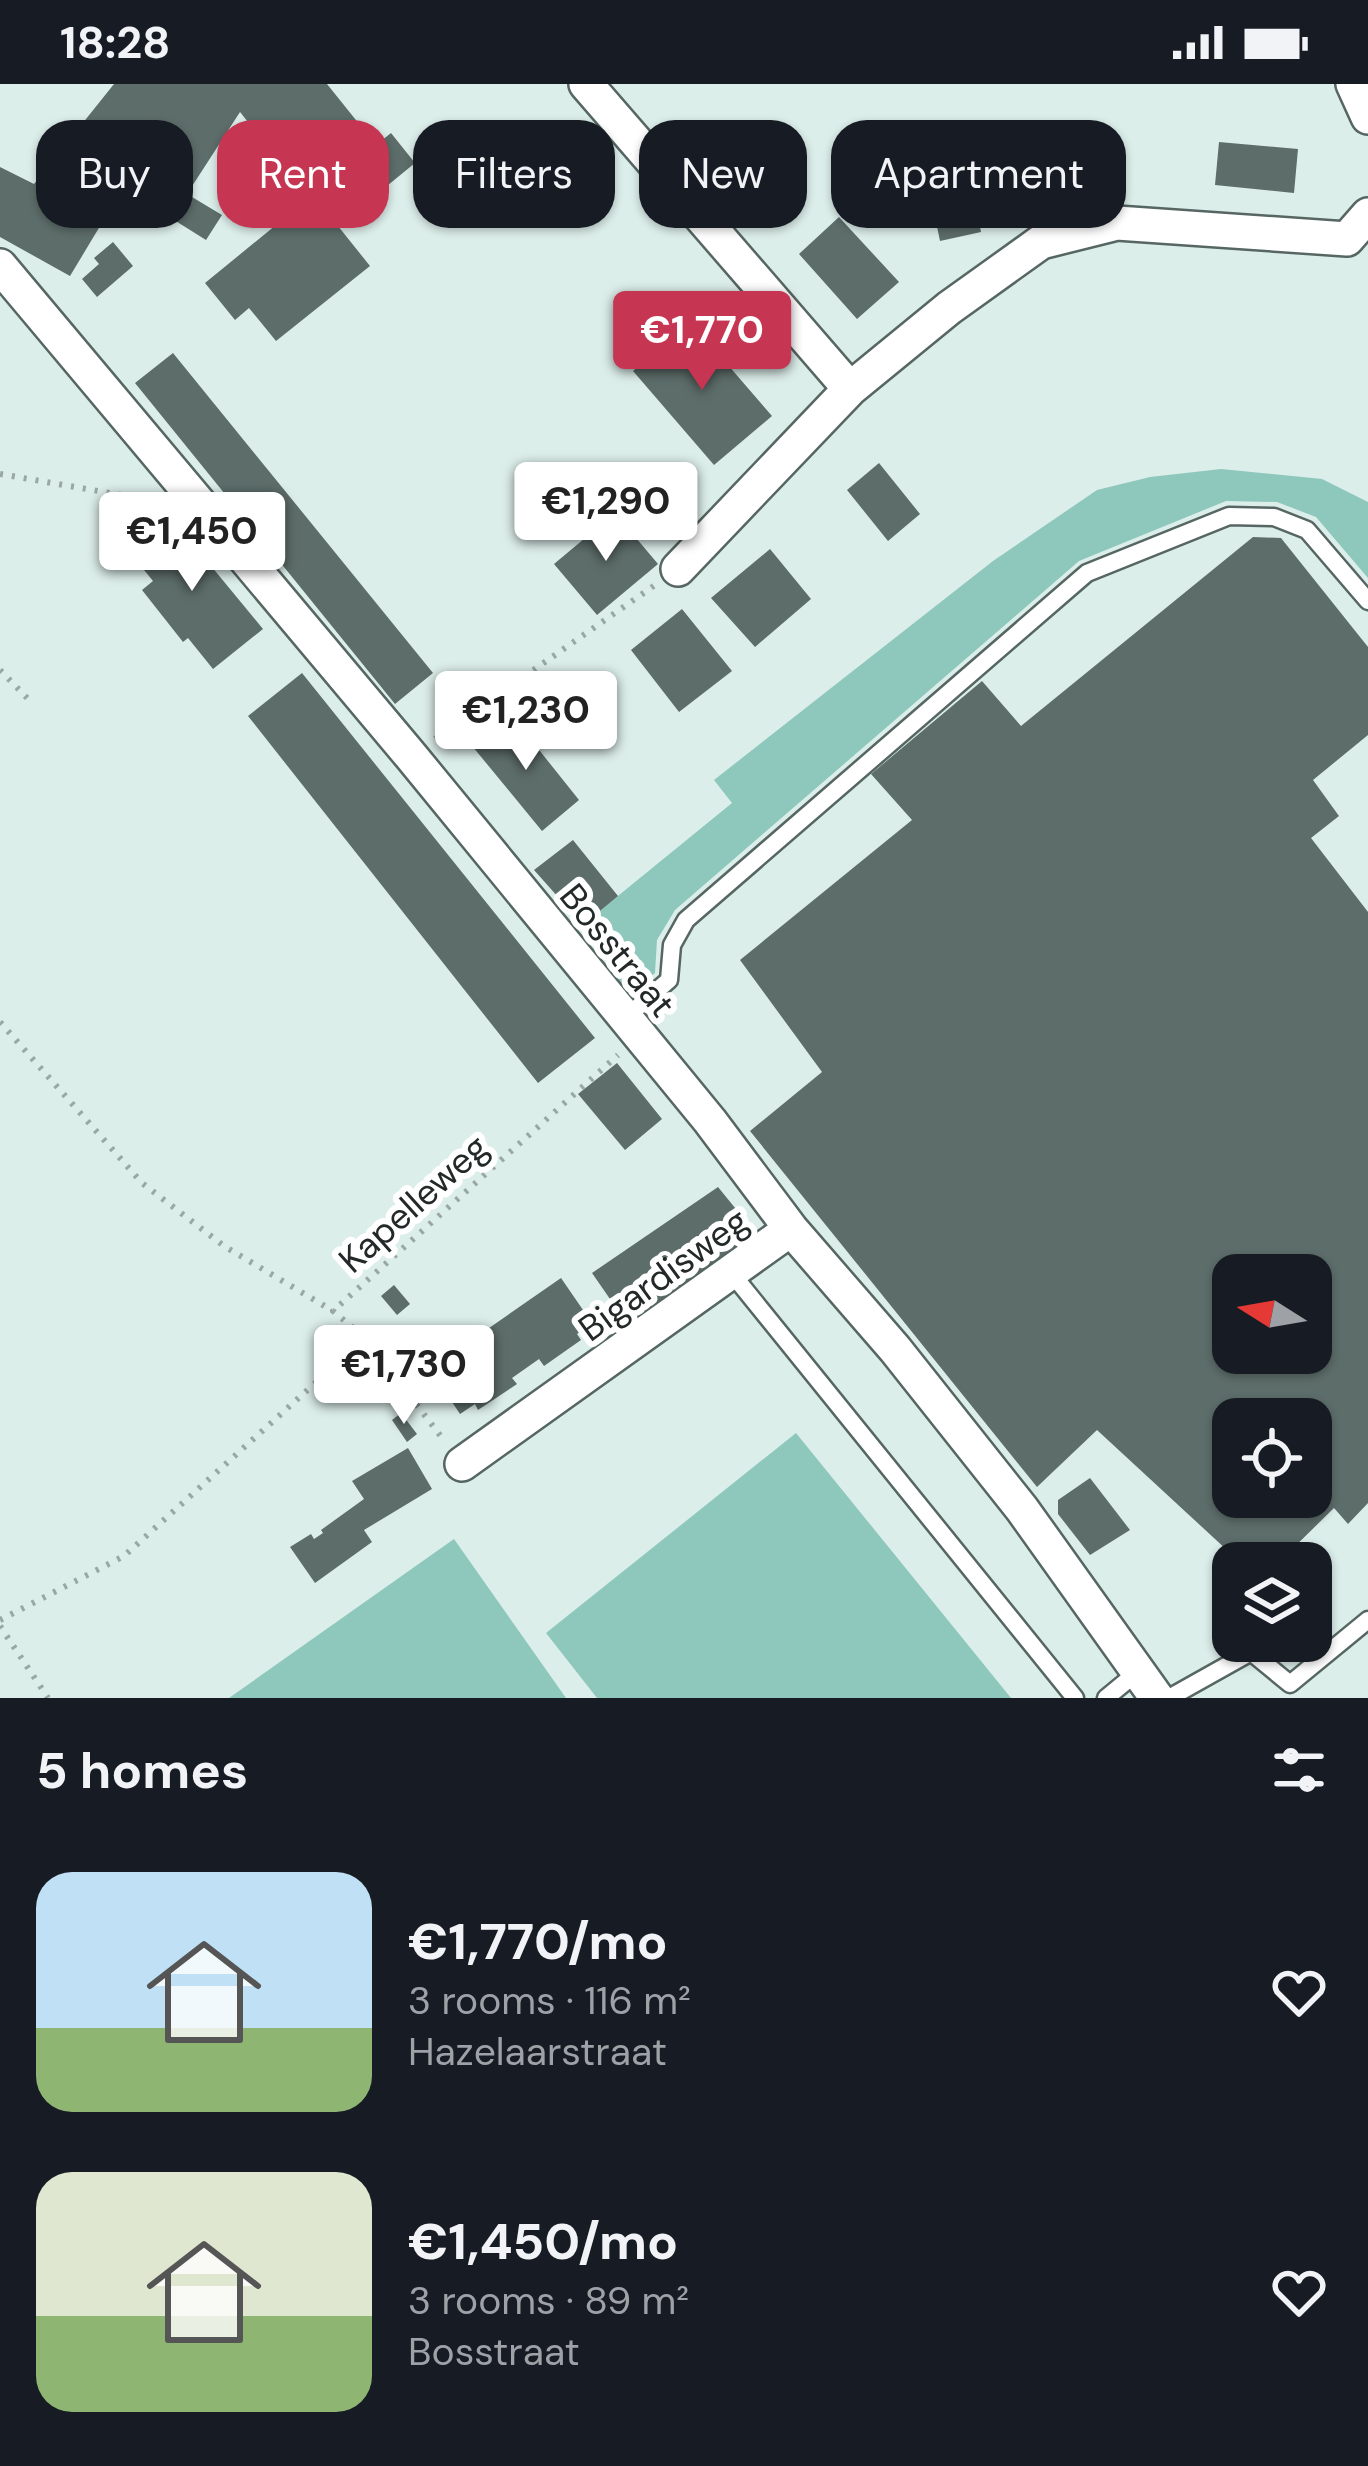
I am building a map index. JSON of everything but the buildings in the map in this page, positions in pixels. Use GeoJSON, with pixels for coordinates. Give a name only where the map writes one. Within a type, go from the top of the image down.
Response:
{"type":"FeatureCollection","features":[{"type":"Feature","properties":{"kind":"street"},"geometry":{"type":"LineString","coordinates":[[586,84],[850,389]]}},
{"type":"Feature","properties":{"kind":"street"},"geometry":{"type":"LineString","coordinates":[[1353,84],[1368,117]]}},
{"type":"Feature","properties":{"kind":"street"},"geometry":{"type":"LineString","coordinates":[[678,569],[850,389],[1041,242],[1117,223],[1347,239],[1368,215]]}},
{"type":"Feature","properties":{"kind":"street","name":"Bosstraat"},"geometry":{"type":"LineString","coordinates":[[0,266],[710,1121],[791,1229],[1022,1509],[1149,1684]]}},
{"type":"Feature","properties":{"kind":"street","name":"Bigardisweg"},"geometry":{"type":"LineString","coordinates":[[462,1464],[733,1275],[791,1229]]}},
{"type":"Feature","properties":{"kind":"lane"},"geometry":{"type":"LineString","coordinates":[[631,1028],[669,980],[672,945],[686,920],[1087,573],[1229,516],[1274,517],[1307,530],[1368,601]]}},
{"type":"Feature","properties":{"kind":"lane"},"geometry":{"type":"LineString","coordinates":[[733,1275],[1075,1698]]}},
{"type":"Feature","properties":{"kind":"lane"},"geometry":{"type":"LineString","coordinates":[[1169,1698],[1251,1652],[1290,1684],[1368,1620]]}},
{"type":"Feature","properties":{"kind":"lane"},"geometry":{"type":"LineString","coordinates":[[1106,1698],[1149,1684]]}},
{"type":"Feature","properties":{"kind":"path"},"geometry":{"type":"LineString","coordinates":[[0,474],[205,509]]}},
{"type":"Feature","properties":{"kind":"path"},"geometry":{"type":"LineString","coordinates":[[411,756],[678,569]]}},
{"type":"Feature","properties":{"kind":"path"},"geometry":{"type":"LineString","coordinates":[[0,670],[30,701]]}},
{"type":"Feature","properties":{"kind":"path"},"geometry":{"type":"LineString","coordinates":[[0,1022],[142,1184],[224,1246],[332,1311]]}},
{"type":"Feature","properties":{"kind":"path","name":"Kapelleweg"},"geometry":{"type":"LineString","coordinates":[[462,1464],[365,1338],[332,1311],[631,1028]]}},
{"type":"Feature","properties":{"kind":"path"},"geometry":{"type":"LineString","coordinates":[[48,1698],[0,1623],[124,1556],[365,1338]]}},
{"type":"Feature","properties":{"kind":"green space"},"geometry":{"type":"Polygon","coordinates":[[[1221,469],[1322,479],[1368,502],[1368,578],[1316,517],[1277,502],[1226,501],[1079,561],[675,910],[657,940],[655,973],[628,996],[586,922],[732,803],[714,780],[993,561],[1097,490],[1150,477],[1221,469]]]}},
{"type":"Feature","properties":{"kind":"green space"},"geometry":{"type":"Polygon","coordinates":[[[796,1433],[1011,1698],[597,1698],[546,1633],[796,1433]]]}},
{"type":"Feature","properties":{"kind":"green space"},"geometry":{"type":"Polygon","coordinates":[[[454,1539],[566,1698],[229,1698],[454,1539]]]}}]}
